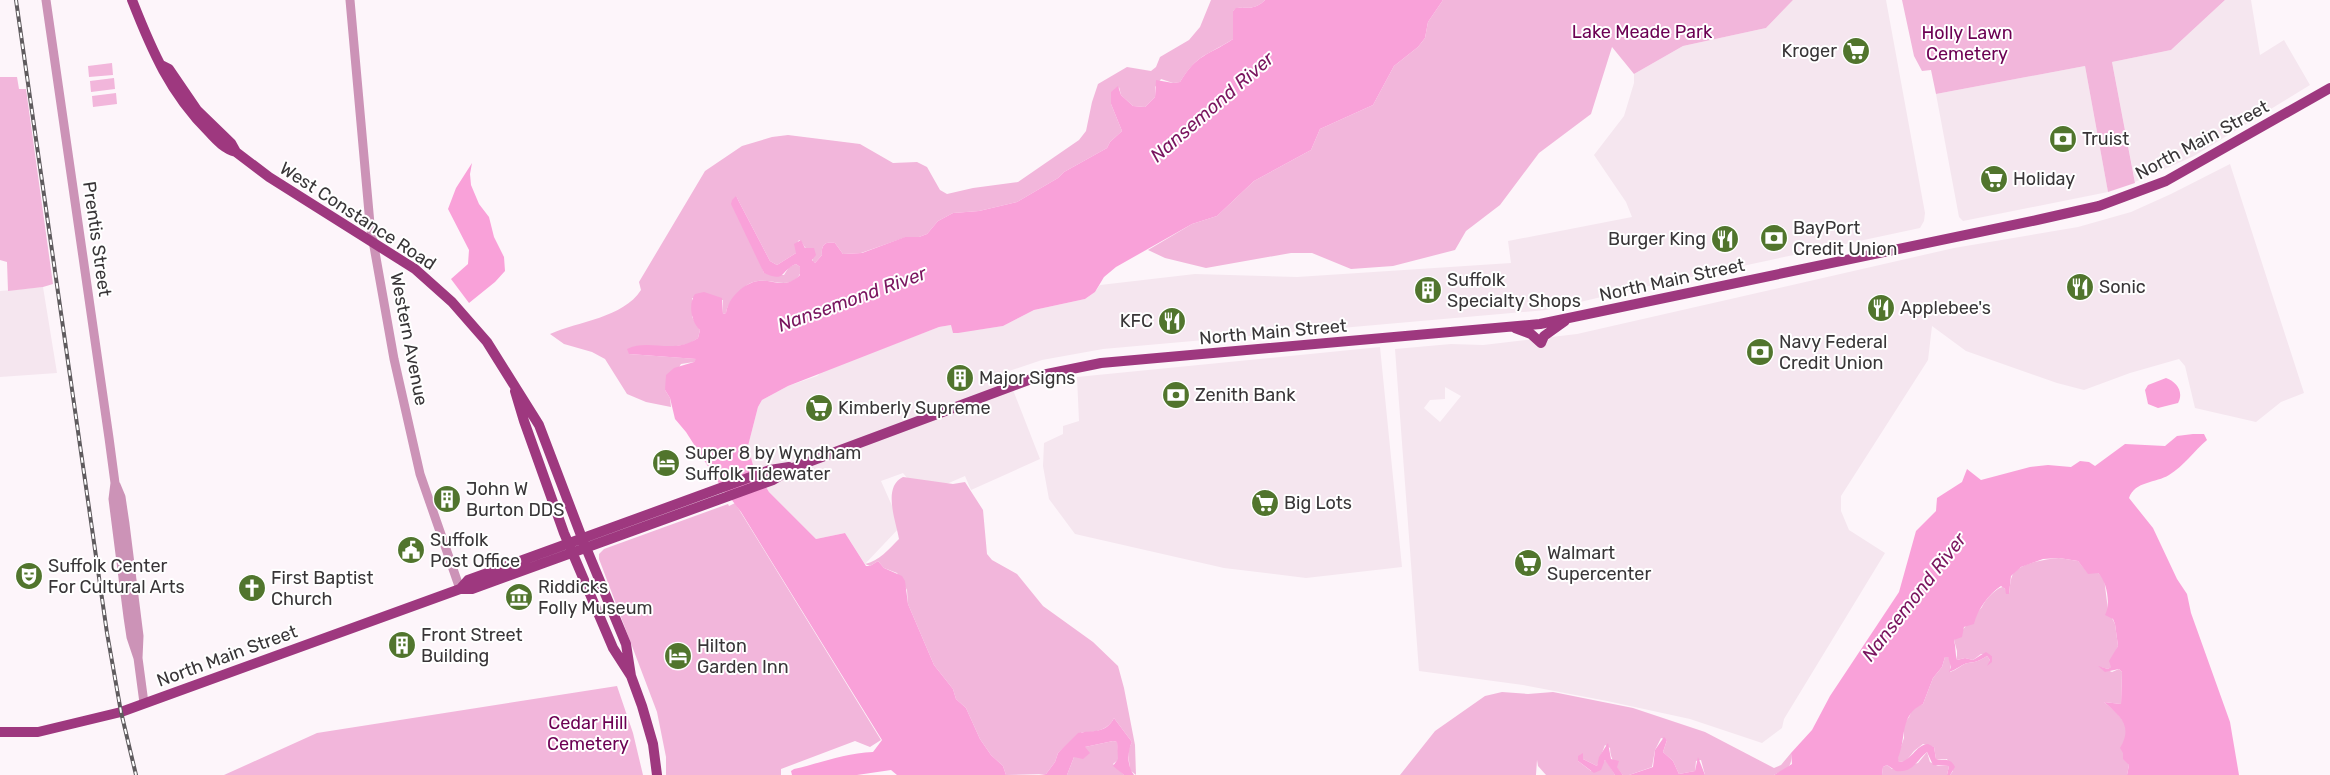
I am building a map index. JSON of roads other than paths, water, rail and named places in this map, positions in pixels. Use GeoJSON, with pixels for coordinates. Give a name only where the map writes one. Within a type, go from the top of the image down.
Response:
{"type":"FeatureCollection","features":[{"type":"Feature","properties":{"kind":"main road","name":"West Constance Road"},"geometry":{"type":"LineString","coordinates":[[132,0],[170,86],[193,117],[228,150],[236,152],[269,177],[373,241],[414,269],[452,302],[487,342],[539,425],[584,543],[626,644],[631,676]]}},
{"type":"Feature","properties":{"kind":"main road","name":"North Main Street"},"geometry":{"type":"LineString","coordinates":[[0,732],[30,733],[121,712],[460,589],[472,589],[574,552],[584,543],[1037,377],[1076,367],[1507,327],[1568,319],[2099,206],[2136,194],[2182,174],[2330,88]]}},
{"type":"Feature","properties":{"kind":"main road"},"geometry":{"type":"LineString","coordinates":[[1507,327],[1518,328],[1531,334],[1541,343],[1544,336],[1568,319]]}},
{"type":"Feature","properties":{"kind":"main road","name":"West Constance Road"},"geometry":{"type":"LineString","coordinates":[[513,382],[524,421],[569,542],[613,648],[631,676]]}},
{"type":"Feature","properties":{"kind":"main road","name":"North Main Street"},"geometry":{"type":"LineString","coordinates":[[460,589],[468,580],[569,542],[584,543]]}},
{"type":"Feature","properties":{"kind":"main road"},"geometry":{"type":"LineString","coordinates":[[631,676],[648,723],[657,775]]}},
{"type":"Feature","properties":{"kind":"street","name":"Prentis Street"},"geometry":{"type":"LineString","coordinates":[[46,0],[115,483],[121,497],[125,524],[139,636],[138,658],[144,703]]}},
{"type":"Feature","properties":{"kind":"street","name":"Western Avenue"},"geometry":{"type":"LineString","coordinates":[[350,0],[373,241],[394,359],[416,456],[460,589]]}},
{"type":"Feature","properties":{"kind":"water","name":"Nansemond River"},"geometry":{"type":"Polygon","coordinates":[[[1265,0],[1443,0],[1428,22],[1425,38],[1418,47],[1394,66],[1373,105],[1320,129],[1311,150],[1254,181],[1217,216],[1192,224],[1116,267],[1104,277],[1095,292],[1085,299],[1034,310],[1003,326],[958,333],[953,333],[951,325],[939,327],[788,386],[762,400],[758,407],[748,446],[753,465],[769,492],[816,539],[845,533],[866,566],[870,566],[878,561],[884,568],[902,576],[905,581],[908,604],[934,665],[953,689],[956,699],[966,708],[980,739],[991,755],[1003,766],[1006,775],[897,775],[891,770],[857,775],[792,775],[791,771],[794,769],[843,756],[873,752],[882,740],[741,512],[675,419],[670,398],[665,390],[666,375],[674,368],[694,362],[696,359],[629,354],[627,349],[644,345],[679,345],[689,343],[698,338],[700,330],[694,322],[691,313],[695,294],[704,292],[722,298],[723,314],[726,313],[733,297],[747,285],[758,281],[784,283],[800,275],[800,267],[796,264],[780,276],[776,277],[764,273],[731,204],[736,196],[770,261],[777,265],[796,253],[794,244],[801,240],[805,248],[814,248],[816,255],[812,260],[815,263],[822,255],[823,246],[826,243],[835,243],[843,254],[862,253],[905,237],[919,237],[927,234],[938,221],[953,213],[979,211],[1017,202],[1058,178],[1064,172],[1107,148],[1110,142],[1122,131],[1111,104],[1111,92],[1118,86],[1121,95],[1133,106],[1145,107],[1155,97],[1156,80],[1173,83],[1180,82],[1198,60],[1233,39],[1233,11],[1236,8],[1255,7],[1265,0]]]}},
{"type":"Feature","properties":{"kind":"water"},"geometry":{"type":"Polygon","coordinates":[[[472,163],[471,185],[479,204],[489,217],[494,237],[504,257],[505,271],[495,282],[469,303],[451,279],[468,264],[469,250],[448,209],[456,188],[472,163]]]}},
{"type":"Feature","properties":{"kind":"water"},"geometry":{"type":"Polygon","coordinates":[[[2166,378],[2173,382],[2180,391],[2178,403],[2158,408],[2148,404],[2145,390],[2148,385],[2166,378]]]}},
{"type":"Feature","properties":{"kind":"water","name":"Nansemond River"},"geometry":{"type":"Polygon","coordinates":[[[2204,434],[2207,440],[2169,475],[2141,485],[2132,492],[2129,498],[2153,528],[2177,579],[2187,594],[2191,613],[2230,722],[2239,775],[2127,775],[2129,765],[2123,759],[2123,753],[2120,748],[2124,740],[2125,728],[2116,712],[2104,702],[2121,704],[2122,672],[2119,669],[2105,672],[2098,666],[2108,669],[2111,667],[2109,661],[2118,646],[2113,619],[2105,615],[2108,605],[2106,587],[2098,573],[2088,574],[2078,561],[2059,558],[2043,559],[2021,567],[2011,576],[2009,594],[2006,594],[2005,589],[2001,586],[1992,593],[1981,608],[1974,624],[1964,627],[1962,637],[1954,640],[1957,660],[1965,658],[1973,660],[1986,652],[1992,656],[1992,662],[1987,666],[1990,660],[1987,656],[1949,672],[1951,667],[1948,657],[1945,657],[1942,667],[1933,678],[1923,704],[1910,714],[1905,727],[1898,758],[1899,762],[1907,759],[1920,747],[1928,744],[1934,747],[1936,759],[1949,761],[1953,764],[1955,767],[1950,775],[1947,775],[1949,766],[1933,765],[1927,752],[1914,766],[1906,770],[1896,771],[1887,765],[1883,767],[1882,775],[1774,775],[1792,764],[1791,753],[1812,730],[1830,696],[1899,592],[1916,531],[1936,511],[1937,498],[1962,482],[1967,469],[1981,480],[2030,467],[2048,465],[2071,467],[2080,461],[2089,462],[2095,466],[2125,444],[2165,446],[2177,436],[2204,434]]]}},
{"type":"Feature","properties":{"kind":"water"},"geometry":{"type":"Polygon","coordinates":[[[1114,718],[1132,742],[1128,759],[1134,775],[1124,775],[1113,766],[1118,759],[1117,742],[1113,741],[1085,747],[1090,753],[1083,759],[1074,757],[1067,775],[1039,775],[1046,774],[1055,762],[1058,753],[1078,733],[1103,729],[1114,718]]]}},
{"type":"Feature","properties":{"kind":"water"},"geometry":{"type":"Polygon","coordinates":[[[1664,737],[1667,740],[1663,752],[1673,761],[1679,774],[1695,771],[1698,757],[1705,775],[1629,775],[1653,767],[1655,750],[1664,737]]]}},
{"type":"Feature","properties":{"kind":"water"},"geometry":{"type":"Polygon","coordinates":[[[1608,743],[1611,759],[1619,761],[1617,767],[1623,775],[1615,775],[1605,760],[1601,770],[1594,773],[1578,761],[1578,756],[1583,753],[1583,759],[1597,766],[1599,757],[1608,743]]]}},
{"type":"Feature","properties":{"kind":"railway"},"geometry":{"type":"LineString","coordinates":[[16,0],[107,633],[121,712],[136,775]]}},
{"type":"Feature","properties":{"kind":"place","name":"Kroger"},"geometry":{"type":"Point","coordinates":[1856,51]}},
{"type":"Feature","properties":{"kind":"place","name":"Truist"},"geometry":{"type":"Point","coordinates":[2063,139]}},
{"type":"Feature","properties":{"kind":"place","name":"Holiday"},"geometry":{"type":"Point","coordinates":[1994,179]}},
{"type":"Feature","properties":{"kind":"place","name":"BayPort Credit Union"},"geometry":{"type":"Point","coordinates":[1774,238]}},
{"type":"Feature","properties":{"kind":"place","name":"Burger King"},"geometry":{"type":"Point","coordinates":[1725,239]}},
{"type":"Feature","properties":{"kind":"place","name":"Sonic"},"geometry":{"type":"Point","coordinates":[2080,287]}},
{"type":"Feature","properties":{"kind":"place","name":"Suffolk Specialty Shops"},"geometry":{"type":"Point","coordinates":[1428,290]}},
{"type":"Feature","properties":{"kind":"place","name":"Applebee's"},"geometry":{"type":"Point","coordinates":[1881,308]}},
{"type":"Feature","properties":{"kind":"place","name":"KFC"},"geometry":{"type":"Point","coordinates":[1172,321]}},
{"type":"Feature","properties":{"kind":"place","name":"Navy Federal Credit Union"},"geometry":{"type":"Point","coordinates":[1760,352]}},
{"type":"Feature","properties":{"kind":"place","name":"Major Signs"},"geometry":{"type":"Point","coordinates":[960,378]}},
{"type":"Feature","properties":{"kind":"place","name":"Zenith Bank"},"geometry":{"type":"Point","coordinates":[1176,395]}},
{"type":"Feature","properties":{"kind":"place","name":"Kimberly Supreme"},"geometry":{"type":"Point","coordinates":[819,408]}},
{"type":"Feature","properties":{"kind":"place","name":"Super 8 by Wyndham Suffolk Tidewater"},"geometry":{"type":"Point","coordinates":[666,463]}},
{"type":"Feature","properties":{"kind":"place","name":"John W Burton DDS"},"geometry":{"type":"Point","coordinates":[447,499]}},
{"type":"Feature","properties":{"kind":"place","name":"Big Lots"},"geometry":{"type":"Point","coordinates":[1265,503]}},
{"type":"Feature","properties":{"kind":"place","name":"Suffolk Post Office"},"geometry":{"type":"Point","coordinates":[411,550]}},
{"type":"Feature","properties":{"kind":"place","name":"Walmart Supercenter"},"geometry":{"type":"Point","coordinates":[1528,563]}},
{"type":"Feature","properties":{"kind":"place","name":"Suffolk Center For Cultural Arts"},"geometry":{"type":"Point","coordinates":[29,576]}},
{"type":"Feature","properties":{"kind":"place","name":"First Baptist Church"},"geometry":{"type":"Point","coordinates":[252,588]}},
{"type":"Feature","properties":{"kind":"place","name":"Riddicks Folly Museum"},"geometry":{"type":"Point","coordinates":[519,597]}},
{"type":"Feature","properties":{"kind":"place","name":"Front Street Building"},"geometry":{"type":"Point","coordinates":[402,645]}},
{"type":"Feature","properties":{"kind":"place","name":"Hilton Garden Inn"},"geometry":{"type":"Point","coordinates":[678,656]}},
{"type":"Feature","properties":{"kind":"park label","name":"Lake Meade Park"},"geometry":{"type":"Point","coordinates":[1642,32]}},
{"type":"Feature","properties":{"kind":"park label","name":"Holly Lawn Cemetery"},"geometry":{"type":"Point","coordinates":[1967,43]}},
{"type":"Feature","properties":{"kind":"park label","name":"Cedar Hill Cemetery"},"geometry":{"type":"Point","coordinates":[588,733]}}]}
